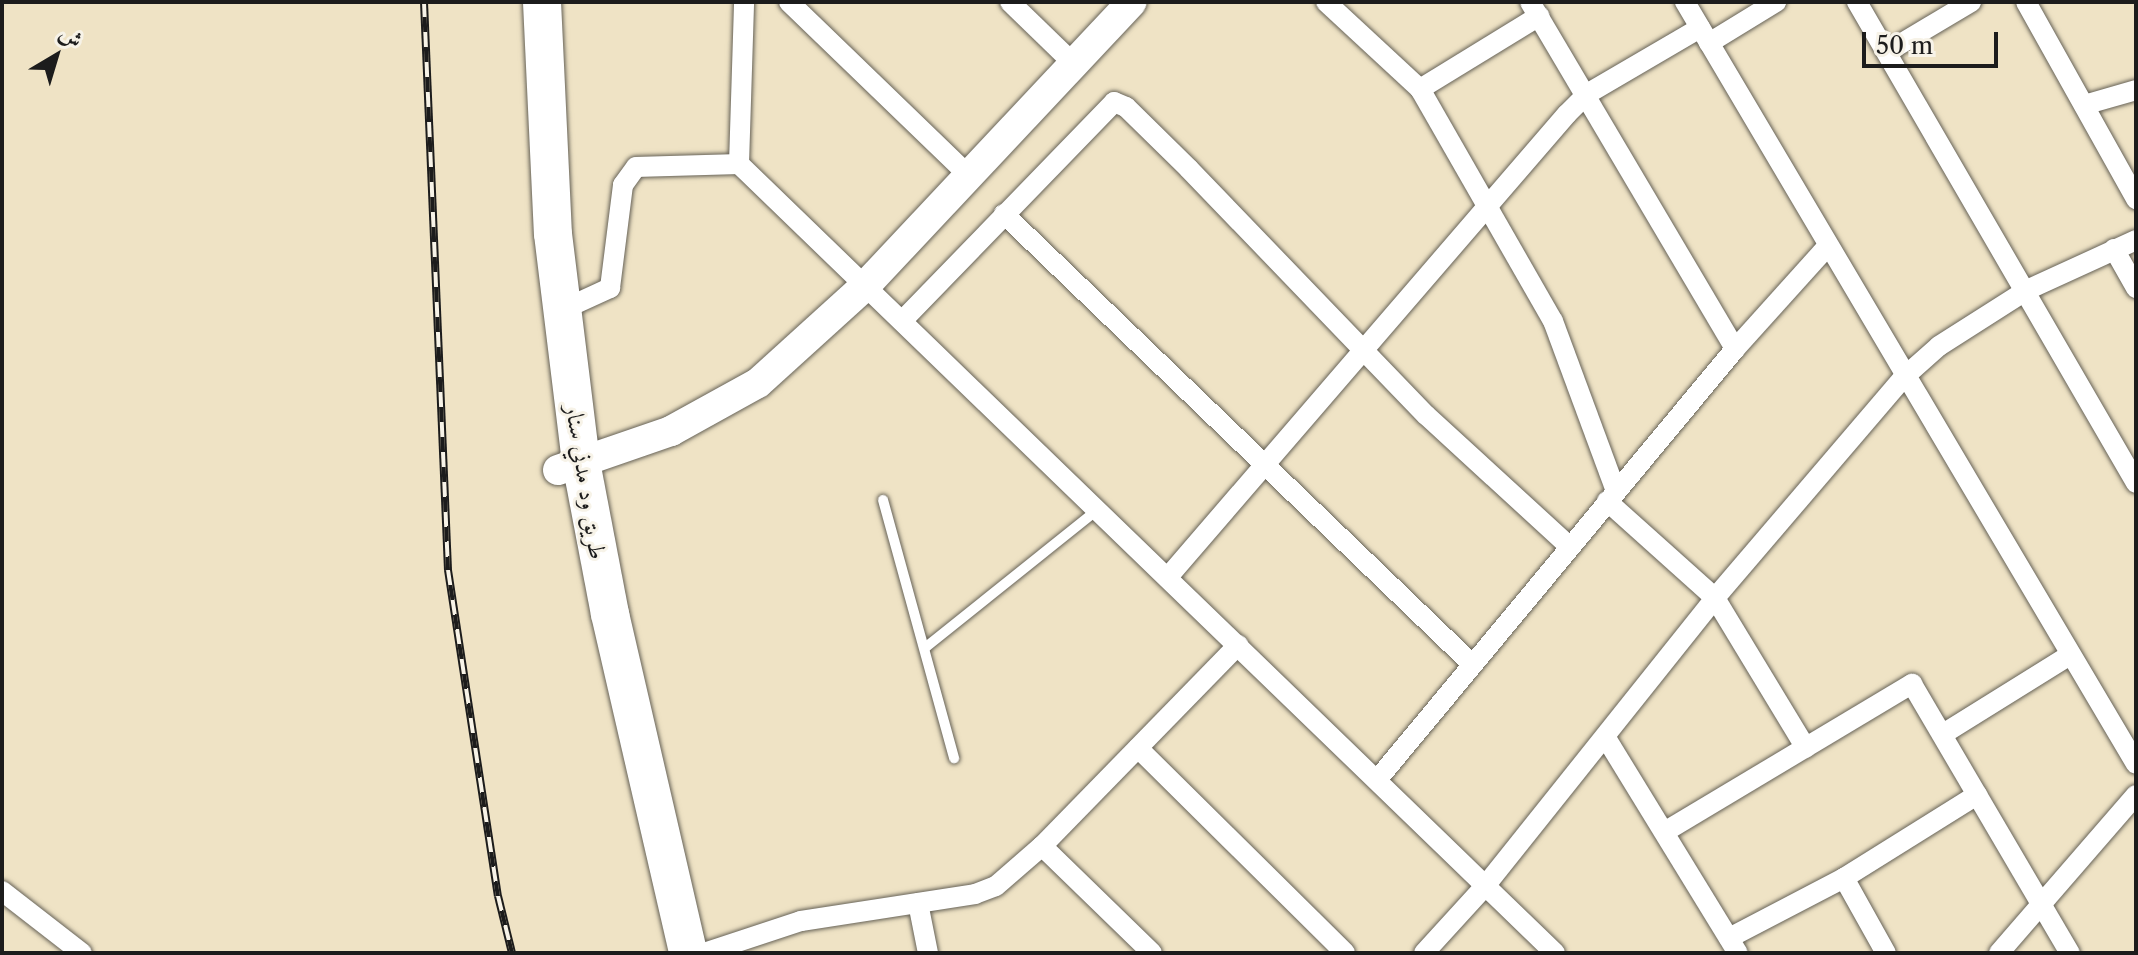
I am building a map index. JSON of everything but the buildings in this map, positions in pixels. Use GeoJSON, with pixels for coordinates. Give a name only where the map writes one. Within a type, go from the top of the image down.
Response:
{"type":"FeatureCollection","features":[{"type":"Feature","properties":{"kind":"highway","name":"طريق ود مدني سنار"},"geometry":{"type":"LineString","coordinates":[[521,2],[525,156],[570,466],[665,953]]}},
{"type":"Feature","properties":{"kind":"highway","name":"طريق ود مدني سنار"},"geometry":{"type":"LineString","coordinates":[[542,2],[547,156],[562,310],[570,466],[610,614],[688,953]]}},
{"type":"Feature","properties":{"kind":"street"},"geometry":{"type":"LineString","coordinates":[[739,164],[744,2]]}},
{"type":"Feature","properties":{"kind":"street"},"geometry":{"type":"LineString","coordinates":[[789,2],[969,176]]}},
{"type":"Feature","properties":{"kind":"street"},"geometry":{"type":"LineString","coordinates":[[1010,2],[1073,63]]}},
{"type":"Feature","properties":{"kind":"street"},"geometry":{"type":"LineString","coordinates":[[570,466],[671,431],[736,397],[805,343],[866,285],[1132,2]]}},
{"type":"Feature","properties":{"kind":"street"},"geometry":{"type":"LineString","coordinates":[[1326,2],[1420,89],[1553,321],[1611,496],[1715,598],[1806,748]]}},
{"type":"Feature","properties":{"kind":"street"},"geometry":{"type":"LineString","coordinates":[[1685,2],[1903,378],[2136,764]]}},
{"type":"Feature","properties":{"kind":"street"},"geometry":{"type":"LineString","coordinates":[[1168,577],[1587,94],[1776,2]]}},
{"type":"Feature","properties":{"kind":"street"},"geometry":{"type":"LineString","coordinates":[[1857,2],[2027,290],[2136,483]]}},
{"type":"Feature","properties":{"kind":"street"},"geometry":{"type":"LineString","coordinates":[[1887,52],[1971,2]]}},
{"type":"Feature","properties":{"kind":"street"},"geometry":{"type":"LineString","coordinates":[[2026,2],[2136,199]]}},
{"type":"Feature","properties":{"kind":"street"},"geometry":{"type":"LineString","coordinates":[[1420,89],[1535,9],[1735,349]]}},
{"type":"Feature","properties":{"kind":"street"},"geometry":{"type":"LineString","coordinates":[[2084,105],[2136,90]]}},
{"type":"Feature","properties":{"kind":"street"},"geometry":{"type":"LineString","coordinates":[[902,321],[1114,102],[1189,169],[1363,351],[1569,546]]}},
{"type":"Feature","properties":{"kind":"street"},"geometry":{"type":"LineString","coordinates":[[562,310],[610,288],[623,185],[636,167],[739,164],[1555,953]]}},
{"type":"Feature","properties":{"kind":"street"},"geometry":{"type":"LineString","coordinates":[[1004,214],[1264,468],[1472,664]]}},
{"type":"Feature","properties":{"kind":"street"},"geometry":{"type":"LineString","coordinates":[[1424,953],[1486,885],[1715,598],[1903,378],[1939,346],[2027,290],[2136,240]]}},
{"type":"Feature","properties":{"kind":"street"},"geometry":{"type":"LineString","coordinates":[[1377,780],[1735,349],[1827,247]]}},
{"type":"Feature","properties":{"kind":"street"},"geometry":{"type":"LineString","coordinates":[[2114,249],[2136,288]]}},
{"type":"Feature","properties":{"kind":"street"},"geometry":{"type":"LineString","coordinates":[[704,953],[801,921],[918,903],[996,886],[1042,846],[1238,645]]}},
{"type":"Feature","properties":{"kind":"street"},"geometry":{"type":"LineString","coordinates":[[1943,734],[2070,655]]}},
{"type":"Feature","properties":{"kind":"street"},"geometry":{"type":"LineString","coordinates":[[1666,831],[1912,684],[2070,953]]}},
{"type":"Feature","properties":{"kind":"street"},"geometry":{"type":"LineString","coordinates":[[1606,738],[1666,831],[1733,945],[1977,795]]}},
{"type":"Feature","properties":{"kind":"street"},"geometry":{"type":"LineString","coordinates":[[1138,748],[1345,953]]}},
{"type":"Feature","properties":{"kind":"street"},"geometry":{"type":"LineString","coordinates":[[1999,953],[2040,901],[2136,795]]}},
{"type":"Feature","properties":{"kind":"street"},"geometry":{"type":"LineString","coordinates":[[1042,846],[1152,953]]}},
{"type":"Feature","properties":{"kind":"street"},"geometry":{"type":"LineString","coordinates":[[1844,878],[1886,953]]}},
{"type":"Feature","properties":{"kind":"street"},"geometry":{"type":"LineString","coordinates":[[2,891],[82,953]]}},
{"type":"Feature","properties":{"kind":"street"},"geometry":{"type":"LineString","coordinates":[[918,903],[928,953]]}},
{"type":"Feature","properties":{"kind":"lane"},"geometry":{"type":"LineString","coordinates":[[883,500],[926,647],[954,758]]}},
{"type":"Feature","properties":{"kind":"lane"},"geometry":{"type":"LineString","coordinates":[[926,647],[1096,511]]}},
{"type":"Feature","properties":{"kind":"railway"},"geometry":{"type":"LineString","coordinates":[[424,2],[448,570],[498,896],[512,953]]}}]}
